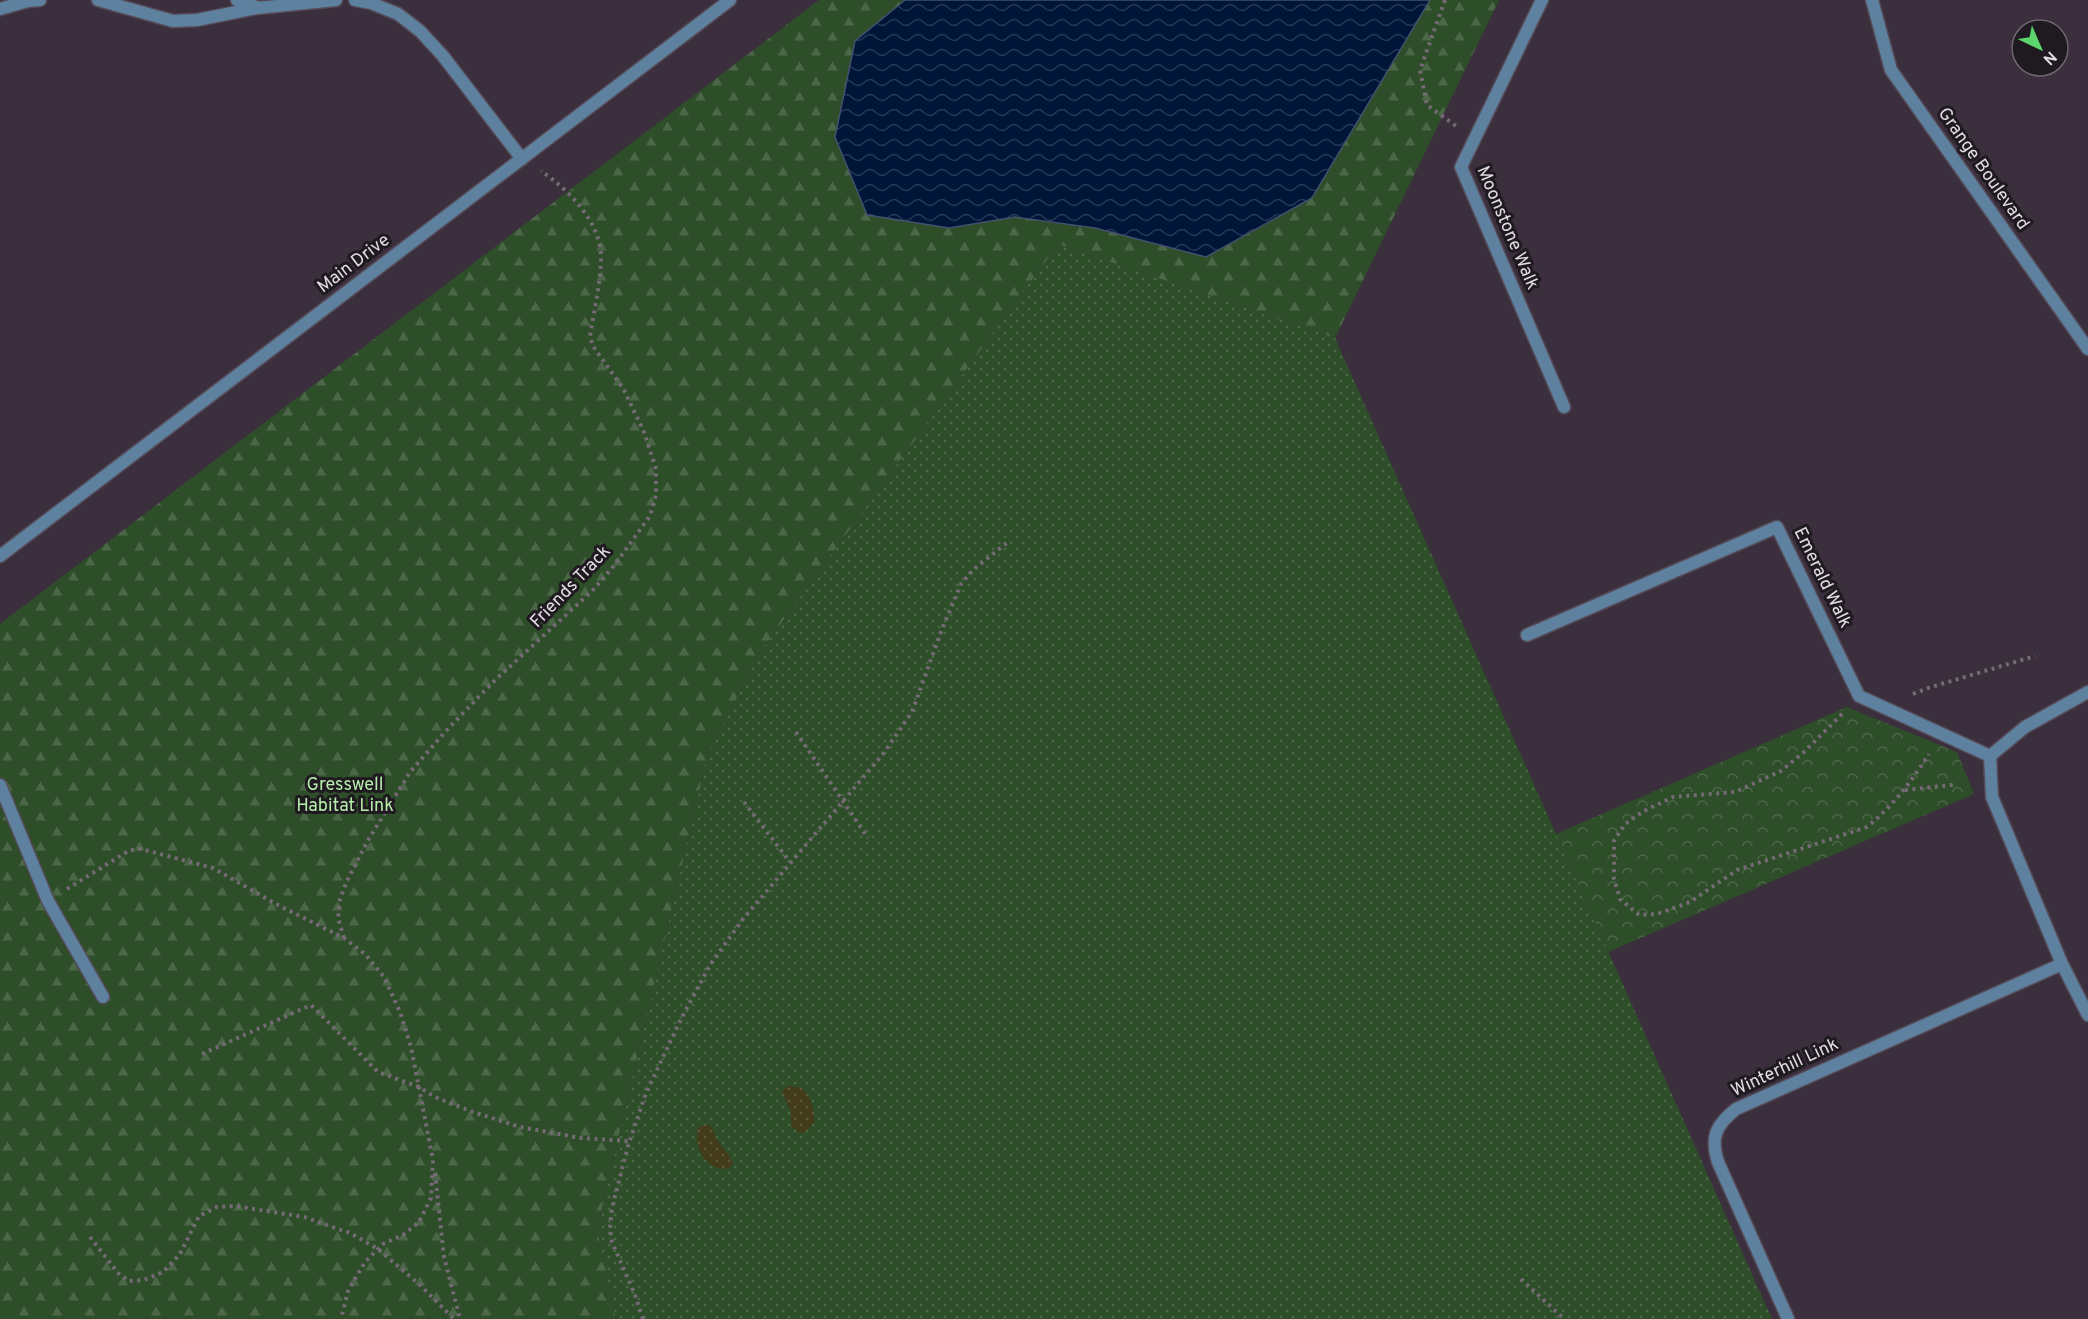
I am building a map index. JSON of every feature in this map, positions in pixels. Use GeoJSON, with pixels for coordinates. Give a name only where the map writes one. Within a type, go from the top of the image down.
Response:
{"type":"FeatureCollection","features":[{"type":"Feature","properties":{"kind":"street"},"geometry":{"type":"LineString","coordinates":[[0,9],[40,0]]}},
{"type":"Feature","properties":{"kind":"street"},"geometry":{"type":"LineString","coordinates":[[98,0],[173,21],[197,20],[257,8],[336,0]]}},
{"type":"Feature","properties":{"kind":"street"},"geometry":{"type":"LineString","coordinates":[[237,0],[257,8]]}},
{"type":"Feature","properties":{"kind":"street"},"geometry":{"type":"LineString","coordinates":[[354,0],[371,3],[398,14],[420,31],[443,56],[522,159]]}},
{"type":"Feature","properties":{"kind":"street","name":"Main Drive"},"geometry":{"type":"LineString","coordinates":[[0,556],[730,0]]}},
{"type":"Feature","properties":{"kind":"street","name":"Moonstone Walk"},"geometry":{"type":"LineString","coordinates":[[1542,0],[1461,166],[1564,407]]}},
{"type":"Feature","properties":{"kind":"street","name":"Grange Boulevard"},"geometry":{"type":"LineString","coordinates":[[1872,0],[1892,70],[2088,349]]}},
{"type":"Feature","properties":{"kind":"street","name":"Emerald Walk"},"geometry":{"type":"LineString","coordinates":[[1527,635],[1777,527],[1860,696],[1990,756]]}},
{"type":"Feature","properties":{"kind":"street"},"geometry":{"type":"LineString","coordinates":[[2088,692],[2025,727],[1990,756],[1992,797],[2062,964],[2088,1015]]}},
{"type":"Feature","properties":{"kind":"street"},"geometry":{"type":"LineString","coordinates":[[0,785],[48,901],[103,997]]}},
{"type":"Feature","properties":{"kind":"street","name":"Winterhill Link"},"geometry":{"type":"LineString","coordinates":[[1788,1319],[1716,1155],[1715,1134],[1723,1119],[1736,1108],[2062,964]]}},
{"type":"Feature","properties":{"kind":"path"},"geometry":{"type":"LineString","coordinates":[[1445,0],[1419,70],[1427,105],[1474,139]]}},
{"type":"Feature","properties":{"kind":"path","name":"Friends Track"},"geometry":{"type":"LineString","coordinates":[[344,938],[338,918],[340,899],[347,881],[410,772],[492,683],[592,591],[613,567],[650,516],[656,495],[656,469],[645,432],[624,390],[593,346],[590,336],[602,259],[595,227],[563,186]]}},
{"type":"Feature","properties":{"kind":"path"},"geometry":{"type":"LineString","coordinates":[[643,1319],[635,1294],[612,1242],[610,1228],[612,1208],[629,1142],[646,1093],[710,965],[743,919],[883,754],[912,712],[961,584],[974,569],[1008,542]]}},
{"type":"Feature","properties":{"kind":"path"},"geometry":{"type":"LineString","coordinates":[[1883,707],[1928,688],[2035,656]]}},
{"type":"Feature","properties":{"kind":"path"},"geometry":{"type":"LineString","coordinates":[[1842,714],[1804,752],[1781,771],[1735,792],[1673,797],[1644,811],[1625,824],[1614,841],[1614,879],[1620,899],[1639,915],[1657,914],[1690,902],[1737,870],[1867,827],[1884,813],[1905,790],[1929,753]]}},
{"type":"Feature","properties":{"kind":"path"},"geometry":{"type":"LineString","coordinates":[[796,732],[868,838]]}},
{"type":"Feature","properties":{"kind":"path"},"geometry":{"type":"LineString","coordinates":[[1905,790],[1953,785]]}},
{"type":"Feature","properties":{"kind":"path"},"geometry":{"type":"LineString","coordinates":[[744,802],[790,862]]}},
{"type":"Feature","properties":{"kind":"path"},"geometry":{"type":"LineString","coordinates":[[48,901],[130,850],[141,849],[213,868],[344,938],[365,954],[384,977],[400,1012],[411,1047],[433,1160],[444,1257],[459,1319]]}},
{"type":"Feature","properties":{"kind":"path"},"geometry":{"type":"LineString","coordinates":[[202,1054],[311,1005],[378,1072],[418,1087],[435,1097],[520,1127],[581,1138],[629,1142]]}},
{"type":"Feature","properties":{"kind":"path"},"geometry":{"type":"LineString","coordinates":[[341,1319],[348,1291],[364,1262],[383,1244],[403,1235],[419,1222],[431,1198],[433,1160]]}},
{"type":"Feature","properties":{"kind":"path"},"geometry":{"type":"LineString","coordinates":[[90,1237],[118,1273],[129,1281],[144,1280],[163,1272],[180,1254],[199,1216],[216,1207],[235,1206],[304,1217],[351,1233],[378,1249],[421,1286],[454,1319]]}},
{"type":"Feature","properties":{"kind":"path"},"geometry":{"type":"LineString","coordinates":[[1521,1280],[1564,1319]]}},
{"type":"Feature","properties":{"kind":"green space","name":"Gresswell Habitat Link"},"geometry":{"type":"Polygon","coordinates":[[[819,0],[1499,0],[1335,338],[1058,244],[760,652],[708,753],[597,1229],[616,1319],[0,1319],[0,624],[819,0]]]}},
{"type":"Feature","properties":{"kind":"green space"},"geometry":{"type":"Polygon","coordinates":[[[1058,243],[1335,338],[1772,1319],[616,1319],[597,1230],[708,753],[760,652],[1058,243]]]}},
{"type":"Feature","properties":{"kind":"green space"},"geometry":{"type":"Polygon","coordinates":[[[1847,707],[1957,752],[1974,794],[1608,952],[1556,834],[1847,707]]]}},
{"type":"Feature","properties":{"kind":"sand"},"geometry":{"type":"Polygon","coordinates":[[[788,1086],[802,1088],[812,1104],[814,1123],[804,1133],[798,1132],[791,1125],[791,1112],[782,1092],[788,1086]]]}},
{"type":"Feature","properties":{"kind":"sand"},"geometry":{"type":"Polygon","coordinates":[[[706,1124],[712,1129],[733,1163],[729,1168],[714,1167],[703,1157],[697,1143],[697,1135],[698,1128],[706,1124]]]}},
{"type":"Feature","properties":{"kind":"water"},"geometry":{"type":"Polygon","coordinates":[[[905,0],[1430,0],[1312,198],[1206,257],[1095,228],[1015,217],[949,228],[867,215],[835,137],[855,41],[905,0]]]}}]}
